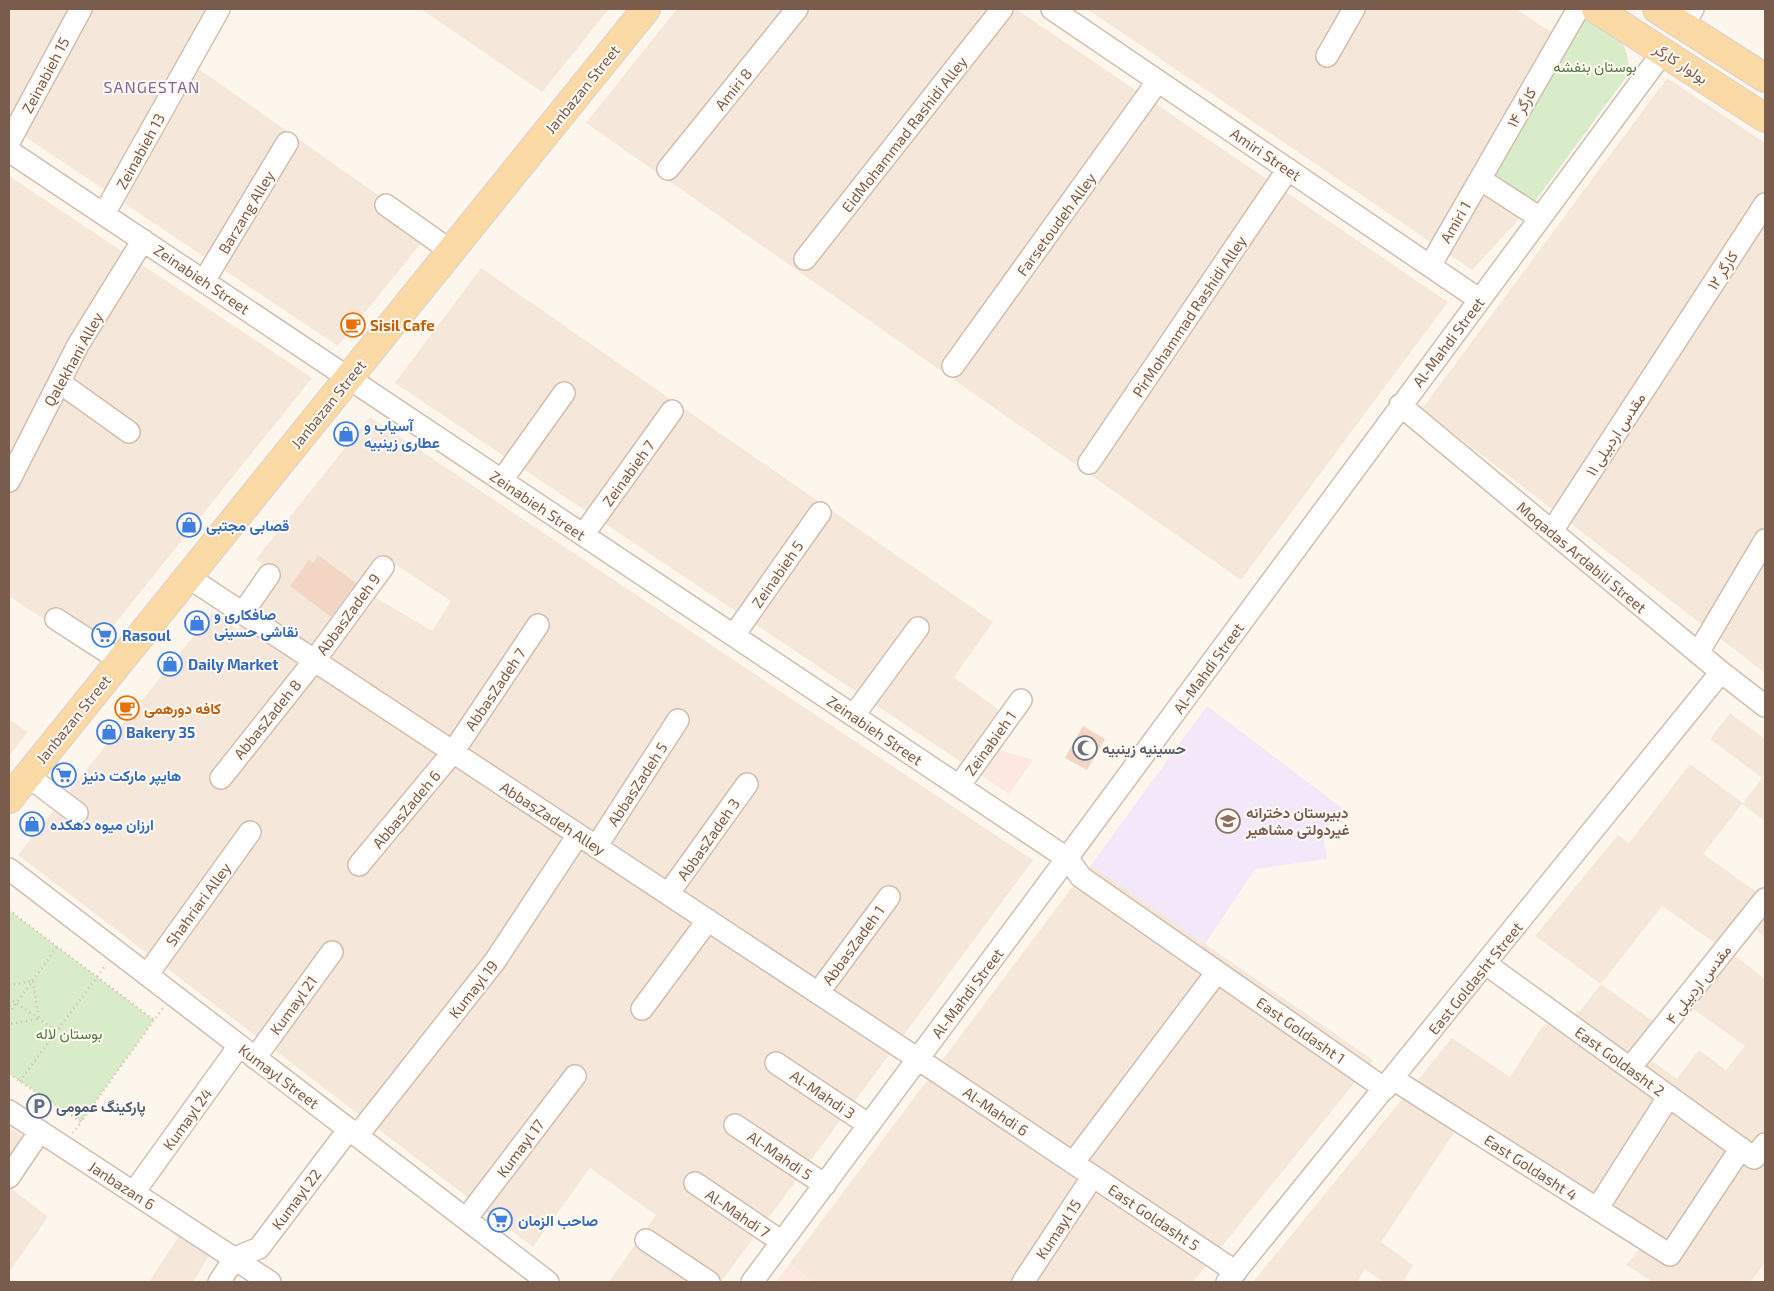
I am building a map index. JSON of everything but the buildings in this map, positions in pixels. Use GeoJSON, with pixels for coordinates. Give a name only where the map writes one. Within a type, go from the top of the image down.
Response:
{"type":"FeatureCollection","features":[{"type":"Feature","properties":{"kind":"main road","name":"Janbazan Street"},"geometry":{"type":"LineString","coordinates":[[9,799],[646,9]]}},
{"type":"Feature","properties":{"kind":"main road","name":"بولوار کارگر"},"geometry":{"type":"LineString","coordinates":[[1596,9],[1765,118]]}},
{"type":"Feature","properties":{"kind":"main road"},"geometry":{"type":"LineString","coordinates":[[1657,9],[1688,17],[1765,78]]}},
{"type":"Feature","properties":{"kind":"street","name":"Zeinabieh 15"},"geometry":{"type":"LineString","coordinates":[[9,142],[80,9]]}},
{"type":"Feature","properties":{"kind":"street","name":"Zeinabieh 13"},"geometry":{"type":"LineString","coordinates":[[104,214],[219,9]]}},
{"type":"Feature","properties":{"kind":"street","name":"Amiri 8"},"geometry":{"type":"LineString","coordinates":[[668,169],[797,9]]}},
{"type":"Feature","properties":{"kind":"street","name":"EidMohammad Rashidi Alley"},"geometry":{"type":"LineString","coordinates":[[806,259],[1002,9]]}},
{"type":"Feature","properties":{"kind":"street","name":"Amiri Street"},"geometry":{"type":"LineString","coordinates":[[1052,9],[1480,300]]}},
{"type":"Feature","properties":{"kind":"street"},"geometry":{"type":"LineString","coordinates":[[1328,56],[1354,9]]}},
{"type":"Feature","properties":{"kind":"street","name":"کارگر ۱۴"},"geometry":{"type":"LineString","coordinates":[[1480,179],[1578,9]]}},
{"type":"Feature","properties":{"kind":"street","name":"Al-Mahdi Street"},"geometry":{"type":"LineString","coordinates":[[752,1282],[1068,859],[1400,405],[1663,52]]}},
{"type":"Feature","properties":{"kind":"street","name":"Farsetoudeh Alley"},"geometry":{"type":"LineString","coordinates":[[953,366],[1158,81]]}},
{"type":"Feature","properties":{"kind":"street","name":"Barzang Alley"},"geometry":{"type":"LineString","coordinates":[[204,281],[287,143]]}},
{"type":"Feature","properties":{"kind":"street","name":"Zeinabieh Street"},"geometry":{"type":"LineString","coordinates":[[9,150],[1068,859]]}},
{"type":"Feature","properties":{"kind":"street","name":"PirMohammad Rashidi Alley"},"geometry":{"type":"LineString","coordinates":[[1089,463],[1288,169]]}},
{"type":"Feature","properties":{"kind":"street"},"geometry":{"type":"LineString","coordinates":[[1480,179],[1540,218]]}},
{"type":"Feature","properties":{"kind":"street","name":"Amiri 1"},"geometry":{"type":"LineString","coordinates":[[1430,266],[1480,179]]}},
{"type":"Feature","properties":{"kind":"street","name":"کارگر ۱۲"},"geometry":{"type":"LineString","coordinates":[[1678,337],[1765,204]]}},
{"type":"Feature","properties":{"kind":"street"},"geometry":{"type":"LineString","coordinates":[[386,205],[451,251]]}},
{"type":"Feature","properties":{"kind":"street","name":"Qalekhani Alley"},"geometry":{"type":"LineString","coordinates":[[9,481],[78,345],[143,240]]}},
{"type":"Feature","properties":{"kind":"street","name":"مقدس اردبیلی ۱۱"},"geometry":{"type":"LineString","coordinates":[[1552,531],[1678,337]]}},
{"type":"Feature","properties":{"kind":"street"},"geometry":{"type":"LineString","coordinates":[[59,382],[129,432]]}},
{"type":"Feature","properties":{"kind":"street"},"geometry":{"type":"LineString","coordinates":[[502,480],[564,394]]}},
{"type":"Feature","properties":{"kind":"street","name":"Moqadas Ardabili Street"},"geometry":{"type":"LineString","coordinates":[[1400,405],[1721,672],[1765,706]]}},
{"type":"Feature","properties":{"kind":"street","name":"Zeinabieh 7"},"geometry":{"type":"LineString","coordinates":[[583,535],[672,411]]}},
{"type":"Feature","properties":{"kind":"street","name":"Zeinabieh 5"},"geometry":{"type":"LineString","coordinates":[[734,635],[820,513]]}},
{"type":"Feature","properties":{"kind":"street"},"geometry":{"type":"LineString","coordinates":[[1698,652],[1765,540]]}},
{"type":"Feature","properties":{"kind":"street","name":"AbbasZadeh 9"},"geometry":{"type":"LineString","coordinates":[[314,661],[383,567]]}},
{"type":"Feature","properties":{"kind":"street"},"geometry":{"type":"LineString","coordinates":[[242,614],[269,575]]}},
{"type":"Feature","properties":{"kind":"street","name":"AbbasZadeh Alley"},"geometry":{"type":"LineString","coordinates":[[188,577],[918,1059]]}},
{"type":"Feature","properties":{"kind":"street"},"geometry":{"type":"LineString","coordinates":[[56,619],[121,661]]}},
{"type":"Feature","properties":{"kind":"street","name":"AbbasZadeh 7"},"geometry":{"type":"LineString","coordinates":[[453,752],[538,625]]}},
{"type":"Feature","properties":{"kind":"street"},"geometry":{"type":"LineString","coordinates":[[854,716],[918,628]]}},
{"type":"Feature","properties":{"kind":"street","name":"AbbasZadeh 8"},"geometry":{"type":"LineString","coordinates":[[220,778],[314,661]]}},
{"type":"Feature","properties":{"kind":"street","name":"East Goldasht Street"},"geometry":{"type":"LineString","coordinates":[[1232,1277],[1721,672]]}},
{"type":"Feature","properties":{"kind":"street","name":"Zeinabieh 1"},"geometry":{"type":"LineString","coordinates":[[959,786],[1021,700]]}},
{"type":"Feature","properties":{"kind":"street","name":"AbbasZadeh 5"},"geometry":{"type":"LineString","coordinates":[[596,847],[678,720]]}},
{"type":"Feature","properties":{"kind":"street","name":"AbbasZadeh 6"},"geometry":{"type":"LineString","coordinates":[[359,865],[453,752]]}},
{"type":"Feature","properties":{"kind":"street"},"geometry":{"type":"LineString","coordinates":[[28,776],[77,813]]}},
{"type":"Feature","properties":{"kind":"street","name":"AbbasZadeh 3"},"geometry":{"type":"LineString","coordinates":[[668,894],[747,784]]}},
{"type":"Feature","properties":{"kind":"street","name":"Shahriari Alley"},"geometry":{"type":"LineString","coordinates":[[147,975],[250,832]]}},
{"type":"Feature","properties":{"kind":"street","name":"Kumayl 19"},"geometry":{"type":"LineString","coordinates":[[353,1133],[495,961],[578,835]]}},
{"type":"Feature","properties":{"kind":"street","name":"East Goldasht 1"},"geometry":{"type":"LineString","coordinates":[[1068,859],[1080,877],[1217,972],[1389,1084]]}},
{"type":"Feature","properties":{"kind":"street","name":"Kumayl Street"},"geometry":{"type":"LineString","coordinates":[[9,869],[548,1282]]}},
{"type":"Feature","properties":{"kind":"street","name":"AbbasZadeh 1"},"geometry":{"type":"LineString","coordinates":[[818,993],[888,897]]}},
{"type":"Feature","properties":{"kind":"street","name":"مقدس اردبیلی ۴"},"geometry":{"type":"LineString","coordinates":[[1630,1068],[1765,898]]}},
{"type":"Feature","properties":{"kind":"street"},"geometry":{"type":"LineString","coordinates":[[642,1009],[708,920]]}},
{"type":"Feature","properties":{"kind":"street","name":"Kumayl 21"},"geometry":{"type":"LineString","coordinates":[[247,1052],[332,952]]}},
{"type":"Feature","properties":{"kind":"street","name":"East Goldasht 2"},"geometry":{"type":"LineString","coordinates":[[1486,964],[1669,1096],[1753,1150]]}},
{"type":"Feature","properties":{"kind":"street"},"geometry":{"type":"LineString","coordinates":[[1073,1163],[1217,972]]}},
{"type":"Feature","properties":{"kind":"street","name":"Kumayl 24"},"geometry":{"type":"LineString","coordinates":[[134,1192],[247,1052]]}},
{"type":"Feature","properties":{"kind":"street","name":"Al-Mahdi 6"},"geometry":{"type":"LineString","coordinates":[[918,1059],[1073,1163]]}},
{"type":"Feature","properties":{"kind":"street","name":"Al-Mahdi 3"},"geometry":{"type":"LineString","coordinates":[[776,1063],[869,1125]]}},
{"type":"Feature","properties":{"kind":"street","name":"Kumayl 17"},"geometry":{"type":"LineString","coordinates":[[466,1219],[575,1076]]}},
{"type":"Feature","properties":{"kind":"street","name":"East Goldasht 4"},"geometry":{"type":"LineString","coordinates":[[1389,1084],[1598,1209],[1670,1255],[1753,1150]]}},
{"type":"Feature","properties":{"kind":"street"},"geometry":{"type":"LineString","coordinates":[[1598,1209],[1669,1096]]}},
{"type":"Feature","properties":{"kind":"street","name":"Janbazan 6"},"geometry":{"type":"LineString","coordinates":[[9,1110],[270,1282]]}},
{"type":"Feature","properties":{"kind":"street","name":"Al-Mahdi 5"},"geometry":{"type":"LineString","coordinates":[[735,1125],[825,1185]]}},
{"type":"Feature","properties":{"kind":"street"},"geometry":{"type":"LineString","coordinates":[[9,1177],[40,1131]]}},
{"type":"Feature","properties":{"kind":"street","name":"Kumayl 22"},"geometry":{"type":"LineString","coordinates":[[235,1258],[259,1248],[353,1133]]}},
{"type":"Feature","properties":{"kind":"street","name":"East Goldasht 5"},"geometry":{"type":"LineString","coordinates":[[1073,1163],[1232,1277]]}},
{"type":"Feature","properties":{"kind":"street","name":"Kumayl 15"},"geometry":{"type":"LineString","coordinates":[[1023,1282],[1093,1176]]}},
{"type":"Feature","properties":{"kind":"street","name":"Al-Mahdi 7"},"geometry":{"type":"LineString","coordinates":[[695,1184],[782,1242]]}},
{"type":"Feature","properties":{"kind":"street"},"geometry":{"type":"LineString","coordinates":[[646,1240],[709,1282]]}},
{"type":"Feature","properties":{"kind":"street"},"geometry":{"type":"LineString","coordinates":[[219,1282],[235,1258]]}},
{"type":"Feature","properties":{"kind":"path"},"geometry":{"type":"LineString","coordinates":[[9,910],[154,1020],[81,1122],[9,1074]]}},
{"type":"Feature","properties":{"kind":"path"},"geometry":{"type":"LineString","coordinates":[[9,1013],[57,947]]}},
{"type":"Feature","properties":{"kind":"path"},"geometry":{"type":"LineString","coordinates":[[20,1082],[97,977]]}},
{"type":"Feature","properties":{"kind":"path"},"geometry":{"type":"LineString","coordinates":[[9,984],[33,981]]}},
{"type":"Feature","properties":{"kind":"path"},"geometry":{"type":"LineString","coordinates":[[33,981],[39,1019]]}},
{"type":"Feature","properties":{"kind":"path"},"geometry":{"type":"LineString","coordinates":[[9,998],[56,1031]]}},
{"type":"Feature","properties":{"kind":"path"},"geometry":{"type":"LineString","coordinates":[[9,1024],[39,1019]]}},
{"type":"Feature","properties":{"kind":"shaded area"},"geometry":{"type":"Polygon","coordinates":[[[9,9],[206,9],[105,190],[9,126],[9,9]]]}},
{"type":"Feature","properties":{"kind":"shaded area"},"geometry":{"type":"Polygon","coordinates":[[[421,9],[609,9],[542,92],[421,9]]]}},
{"type":"Feature","properties":{"kind":"shaded area"},"geometry":{"type":"Polygon","coordinates":[[[677,9],[1016,9],[1448,302],[1241,580],[586,123],[677,9]]]}},
{"type":"Feature","properties":{"kind":"shaded area"},"geometry":{"type":"Polygon","coordinates":[[[1087,9],[1516,9],[1551,32],[1466,179],[1522,216],[1472,270],[1087,9]]]}},
{"type":"Feature","properties":{"kind":"shaded area"},"geometry":{"type":"Polygon","coordinates":[[[199,69],[385,200],[426,237],[338,346],[124,203],[199,69]]]}},
{"type":"Feature","properties":{"kind":"shaded area"},"geometry":{"type":"Polygon","coordinates":[[[1667,78],[1765,143],[1765,673],[1422,409],[1667,78]]]}},
{"type":"Feature","properties":{"kind":"shaded area"},"geometry":{"type":"Polygon","coordinates":[[[9,176],[312,378],[102,640],[48,622],[9,596],[9,176]]]}},
{"type":"Feature","properties":{"kind":"shaded area"},"geometry":{"type":"Polygon","coordinates":[[[481,268],[993,622],[954,677],[1002,712],[964,764],[395,383],[481,268]]]}},
{"type":"Feature","properties":{"kind":"shaded area"},"geometry":{"type":"Polygon","coordinates":[[[370,417],[1033,860],[721,1282],[609,1282],[656,1215],[590,1168],[533,1247],[18,855],[212,613],[238,630],[277,574],[256,559],[370,417]],[[396,565],[373,596],[432,631],[451,601],[396,565]]]}},
{"type":"Feature","properties":{"kind":"shaded area","name":"دبیرستان دخترانه غیردولتی مشاهیر"},"geometry":{"type":"Polygon","coordinates":[[[1207,706],[1342,808],[1323,835],[1327,859],[1255,869],[1205,944],[1091,865],[1207,706]]]}},
{"type":"Feature","properties":{"kind":"shaded area"},"geometry":{"type":"Polygon","coordinates":[[[1730,713],[1765,739],[1765,774],[1762,778],[1710,739],[1730,713]]]}},
{"type":"Feature","properties":{"kind":"shaded area"},"geometry":{"type":"Polygon","coordinates":[[[9,719],[28,732],[9,756],[9,719]]]}},
{"type":"Feature","properties":{"kind":"shaded area"},"geometry":{"type":"Polygon","coordinates":[[[997,749],[1033,760],[1009,794],[979,774],[997,749]]]}},
{"type":"Feature","properties":{"kind":"shaded area"},"geometry":{"type":"Polygon","coordinates":[[[1690,764],[1743,803],[1762,778],[1765,780],[1765,821],[1742,804],[1703,854],[1765,898],[1765,937],[1756,930],[1735,956],[1765,979],[1765,1263],[1750,1282],[1653,1282],[1626,1265],[1642,1246],[1456,1130],[1381,1242],[1413,1265],[1403,1282],[1383,1282],[1365,1269],[1357,1282],[1253,1282],[1452,1038],[1510,1077],[1542,1027],[1581,1010],[1601,984],[1535,936],[1618,835],[1629,843],[1690,764]],[[1662,906],[1601,984],[1653,1021],[1633,1047],[1677,1079],[1699,1050],[1726,1070],[1745,1046],[1693,1009],[1734,956],[1662,906]]]}},
{"type":"Feature","properties":{"kind":"shaded area"},"geometry":{"type":"Polygon","coordinates":[[[1091,865],[1373,1060],[1193,1282],[813,1282],[790,1263],[1070,890],[1091,865]]]}},
{"type":"Feature","properties":{"kind":"shaded area"},"geometry":{"type":"Polygon","coordinates":[[[9,1127],[40,1148],[12,1189],[48,1217],[9,1272],[9,1127]]]}},
{"type":"Feature","properties":{"kind":"shaded area"},"geometry":{"type":"Polygon","coordinates":[[[179,1236],[209,1256],[193,1282],[149,1282],[179,1236]]]}},
{"type":"Feature","properties":{"kind":"shaded area"},"geometry":{"type":"Polygon","coordinates":[[[790,1263],[813,1282],[776,1282],[790,1263]]]}},
{"type":"Feature","properties":{"kind":"green space","name":"بوستان بنفشه"},"geometry":{"type":"Polygon","coordinates":[[[1585,19],[1622,42],[1628,59],[1627,76],[1533,204],[1494,178],[1585,19]]]}},
{"type":"Feature","properties":{"kind":"green space","name":"بوستان لاله"},"geometry":{"type":"Polygon","coordinates":[[[9,910],[154,1020],[81,1122],[9,1074],[9,910]]]}},
{"type":"Feature","properties":{"kind":"place","name":"Sisil Cafe"},"geometry":{"type":"Point","coordinates":[353,325]}},
{"type":"Feature","properties":{"kind":"place","name":"آسیاب و عطاری زینبیه"},"geometry":{"type":"Point","coordinates":[346,434]}},
{"type":"Feature","properties":{"kind":"place","name":"قصابی مجتبی"},"geometry":{"type":"Point","coordinates":[189,525]}},
{"type":"Feature","properties":{"kind":"place","name":"صافکاری و نقاشی حسینی"},"geometry":{"type":"Point","coordinates":[197,623]}},
{"type":"Feature","properties":{"kind":"place","name":"Rasoul"},"geometry":{"type":"Point","coordinates":[104,635]}},
{"type":"Feature","properties":{"kind":"place","name":"Daily Market"},"geometry":{"type":"Point","coordinates":[170,664]}},
{"type":"Feature","properties":{"kind":"place","name":"کافه دورهمی"},"geometry":{"type":"Point","coordinates":[127,708]}},
{"type":"Feature","properties":{"kind":"place","name":"Bakery 35"},"geometry":{"type":"Point","coordinates":[109,732]}},
{"type":"Feature","properties":{"kind":"place","name":"حسینیه زینبیه"},"geometry":{"type":"Point","coordinates":[1085,748]}},
{"type":"Feature","properties":{"kind":"place","name":"هایپر مارکت دنیز"},"geometry":{"type":"Point","coordinates":[64,775]}},
{"type":"Feature","properties":{"kind":"place","name":"دبیرستان دخترانه غیردولتی مشاهیر"},"geometry":{"type":"Point","coordinates":[1228,821]}},
{"type":"Feature","properties":{"kind":"place","name":"ارزان میوه دهکده"},"geometry":{"type":"Point","coordinates":[32,824]}},
{"type":"Feature","properties":{"kind":"place","name":"پارکینگ عمومی"},"geometry":{"type":"Point","coordinates":[39,1106]}},
{"type":"Feature","properties":{"kind":"place","name":"صاحب الزمان"},"geometry":{"type":"Point","coordinates":[500,1220]}},
{"type":"Feature","properties":{"kind":"district","name":"SANGESTAN"},"geometry":{"type":"Point","coordinates":[152,86]}}]}
